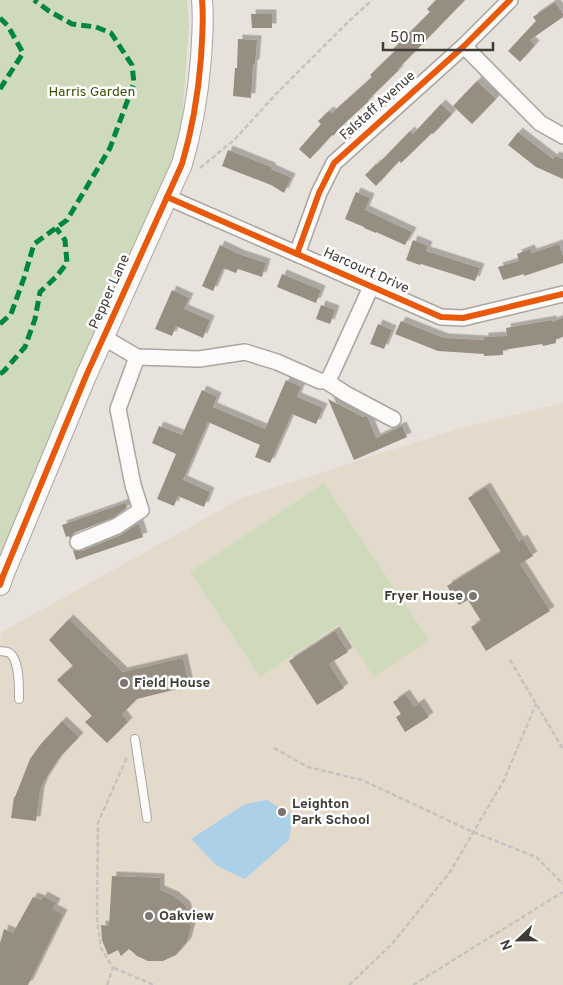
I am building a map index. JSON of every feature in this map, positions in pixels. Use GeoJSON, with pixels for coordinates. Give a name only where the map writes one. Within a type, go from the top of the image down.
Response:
{"type":"FeatureCollection","features":[{"type":"Feature","properties":{"kind":"street","name":"Pepper Lane"},"geometry":{"type":"LineString","coordinates":[[0,585],[103,337],[182,164],[191,136],[196,108],[204,19],[202,0]]}},
{"type":"Feature","properties":{"kind":"street","name":"Falstaff Avenue"},"geometry":{"type":"LineString","coordinates":[[297,254],[319,193],[334,163],[464,46],[510,0]]}},
{"type":"Feature","properties":{"kind":"street"},"geometry":{"type":"LineString","coordinates":[[464,46],[540,123],[563,136]]}},
{"type":"Feature","properties":{"kind":"street","name":"Harcourt Drive"},"geometry":{"type":"LineString","coordinates":[[167,197],[441,317],[463,318],[563,294]]}},
{"type":"Feature","properties":{"kind":"street"},"geometry":{"type":"LineString","coordinates":[[326,381],[329,379],[371,287]]}},
{"type":"Feature","properties":{"kind":"street"},"geometry":{"type":"LineString","coordinates":[[103,337],[137,357],[199,359],[245,352],[277,362],[320,381],[326,381],[392,419]]}},
{"type":"Feature","properties":{"kind":"street"},"geometry":{"type":"LineString","coordinates":[[78,542],[117,526],[142,510],[133,485],[118,409],[137,357]]}},
{"type":"Feature","properties":{"kind":"lane"},"geometry":{"type":"LineString","coordinates":[[0,651],[8,652],[16,658],[19,699]]}},
{"type":"Feature","properties":{"kind":"lane"},"geometry":{"type":"LineString","coordinates":[[135,739],[147,818]]}},
{"type":"Feature","properties":{"kind":"path"},"geometry":{"type":"LineString","coordinates":[[194,173],[236,138],[278,92],[372,0]]}},
{"type":"Feature","properties":{"kind":"path"},"geometry":{"type":"LineString","coordinates":[[510,660],[563,749]]}},
{"type":"Feature","properties":{"kind":"path"},"geometry":{"type":"LineString","coordinates":[[349,985],[392,944],[450,872],[504,780],[536,704]]}},
{"type":"Feature","properties":{"kind":"path"},"geometry":{"type":"LineString","coordinates":[[135,739],[98,823],[97,918],[101,948],[113,968],[154,985]]}},
{"type":"Feature","properties":{"kind":"path"},"geometry":{"type":"LineString","coordinates":[[274,748],[308,767],[362,780],[473,832],[536,856],[563,884]]}},
{"type":"Feature","properties":{"kind":"path"},"geometry":{"type":"LineString","coordinates":[[413,985],[563,892]]}},
{"type":"Feature","properties":{"kind":"path"},"geometry":{"type":"LineString","coordinates":[[107,985],[113,968]]}},
{"type":"Feature","properties":{"kind":"shaded area","name":"Leighton Park School"},"geometry":{"type":"Polygon","coordinates":[[[563,403],[563,985],[0,985],[0,640],[2,632],[242,498],[457,429],[563,403]]]}},
{"type":"Feature","properties":{"kind":"green space","name":"Harris Garden"},"geometry":{"type":"Polygon","coordinates":[[[0,0],[187,0],[189,25],[181,135],[160,190],[91,339],[0,568],[0,0]]]}},
{"type":"Feature","properties":{"kind":"green space"},"geometry":{"type":"Polygon","coordinates":[[[324,483],[429,640],[374,677],[339,624],[260,677],[190,572],[324,483]]]}},
{"type":"Feature","properties":{"kind":"water"},"geometry":{"type":"Polygon","coordinates":[[[267,800],[293,816],[289,840],[245,879],[217,866],[191,839],[245,804],[267,800]]]}},
{"type":"Feature","properties":{"kind":"building"},"geometry":{"type":"Polygon","coordinates":[[[436,0],[465,0],[369,101],[332,135],[310,159],[299,149],[321,124],[318,121],[329,111],[332,113],[372,77],[370,75],[395,51],[393,49],[430,12],[427,9],[436,0]]]}},
{"type":"Feature","properties":{"kind":"building"},"geometry":{"type":"Polygon","coordinates":[[[555,2],[563,17],[530,40],[535,45],[520,62],[508,51],[536,21],[533,17],[555,2]]]}},
{"type":"Feature","properties":{"kind":"building"},"geometry":{"type":"Polygon","coordinates":[[[251,14],[272,14],[272,28],[252,28],[251,14]]]}},
{"type":"Feature","properties":{"kind":"building"},"geometry":{"type":"Polygon","coordinates":[[[238,39],[257,40],[255,64],[253,64],[251,98],[233,96],[235,68],[237,68],[238,39]]]}},
{"type":"Feature","properties":{"kind":"building"},"geometry":{"type":"Polygon","coordinates":[[[477,81],[496,99],[472,124],[453,106],[477,81]]]}},
{"type":"Feature","properties":{"kind":"building"},"geometry":{"type":"Polygon","coordinates":[[[441,104],[452,114],[401,163],[399,161],[376,186],[365,175],[410,131],[413,134],[441,104]]]}},
{"type":"Feature","properties":{"kind":"building"},"geometry":{"type":"Polygon","coordinates":[[[518,132],[553,159],[555,156],[563,159],[563,179],[536,167],[508,145],[518,132]]]}},
{"type":"Feature","properties":{"kind":"building"},"geometry":{"type":"Polygon","coordinates":[[[228,150],[271,167],[271,169],[291,178],[284,193],[271,185],[222,166],[228,150]]]}},
{"type":"Feature","properties":{"kind":"building"},"geometry":{"type":"Polygon","coordinates":[[[356,192],[370,198],[365,210],[412,232],[405,245],[345,219],[356,192]]]}},
{"type":"Feature","properties":{"kind":"building"},"geometry":{"type":"Polygon","coordinates":[[[413,240],[428,246],[426,251],[480,268],[475,281],[406,260],[413,240]]]}},
{"type":"Feature","properties":{"kind":"building"},"geometry":{"type":"Polygon","coordinates":[[[559,244],[563,263],[524,276],[524,274],[503,280],[498,267],[519,261],[517,254],[530,249],[532,253],[559,244]]]}},
{"type":"Feature","properties":{"kind":"building"},"geometry":{"type":"Polygon","coordinates":[[[220,245],[241,255],[266,263],[262,277],[238,269],[236,273],[223,268],[213,291],[202,286],[220,245]]]}},
{"type":"Feature","properties":{"kind":"building"},"geometry":{"type":"Polygon","coordinates":[[[282,274],[321,290],[316,303],[277,287],[282,274]]]}},
{"type":"Feature","properties":{"kind":"building"},"geometry":{"type":"Polygon","coordinates":[[[172,290],[189,298],[184,309],[210,320],[203,338],[176,326],[172,336],[155,329],[172,290]]]}},
{"type":"Feature","properties":{"kind":"building"},"geometry":{"type":"Polygon","coordinates":[[[321,305],[335,310],[330,324],[316,319],[321,305]]]}},
{"type":"Feature","properties":{"kind":"building"},"geometry":{"type":"Polygon","coordinates":[[[563,318],[563,337],[556,339],[556,343],[503,350],[503,355],[484,356],[484,354],[438,351],[395,334],[401,321],[444,338],[484,340],[484,337],[507,336],[506,328],[552,320],[552,322],[563,318]]]}},
{"type":"Feature","properties":{"kind":"building"},"geometry":{"type":"Polygon","coordinates":[[[378,324],[392,330],[384,349],[370,344],[378,324]]]}},
{"type":"Feature","properties":{"kind":"building"},"geometry":{"type":"Polygon","coordinates":[[[286,380],[301,387],[297,397],[323,408],[316,424],[292,414],[270,463],[255,457],[260,445],[208,422],[183,480],[210,492],[204,507],[178,496],[174,506],[157,499],[176,454],[152,443],[159,426],[182,435],[202,390],[217,397],[213,407],[265,429],[286,380]]]}},
{"type":"Feature","properties":{"kind":"building"},"geometry":{"type":"Polygon","coordinates":[[[328,399],[363,417],[367,416],[376,438],[402,426],[407,437],[354,460],[328,399]]]}},
{"type":"Feature","properties":{"kind":"building","name":"Fryer House"},"geometry":{"type":"Polygon","coordinates":[[[486,487],[519,541],[523,539],[533,556],[520,564],[550,611],[486,651],[471,627],[481,621],[468,600],[459,605],[447,586],[501,552],[468,498],[486,487]]]}},
{"type":"Feature","properties":{"kind":"building"},"geometry":{"type":"Polygon","coordinates":[[[125,503],[127,508],[113,518],[74,533],[70,539],[69,536],[66,537],[62,525],[125,503]]]}},
{"type":"Feature","properties":{"kind":"building"},"geometry":{"type":"Polygon","coordinates":[[[139,524],[143,537],[76,560],[73,550],[82,551],[121,535],[139,524]]]}},
{"type":"Feature","properties":{"kind":"building","name":"Field House"},"geometry":{"type":"Polygon","coordinates":[[[69,619],[123,672],[183,658],[189,686],[137,699],[122,714],[128,722],[107,743],[85,722],[92,716],[57,680],[73,666],[49,640],[69,619]]]}},
{"type":"Feature","properties":{"kind":"building"},"geometry":{"type":"Polygon","coordinates":[[[335,631],[348,652],[329,664],[344,688],[317,705],[289,661],[335,631]]]}},
{"type":"Feature","properties":{"kind":"building"},"geometry":{"type":"Polygon","coordinates":[[[405,694],[414,707],[420,703],[429,717],[405,732],[396,717],[401,714],[393,702],[405,694]]]}},
{"type":"Feature","properties":{"kind":"building"},"geometry":{"type":"Polygon","coordinates":[[[62,721],[79,737],[59,758],[44,781],[40,791],[36,821],[11,818],[14,797],[30,759],[62,721]]]}},
{"type":"Feature","properties":{"kind":"building","name":"Oakview"},"geometry":{"type":"Polygon","coordinates":[[[112,876],[160,878],[160,890],[174,896],[186,906],[191,927],[187,942],[176,955],[163,961],[148,961],[137,956],[129,949],[121,956],[118,950],[108,955],[102,940],[101,925],[109,926],[112,876]]]}},
{"type":"Feature","properties":{"kind":"building"},"geometry":{"type":"Polygon","coordinates":[[[43,896],[56,903],[53,909],[63,914],[28,985],[0,985],[0,943],[4,929],[13,933],[33,897],[41,900],[43,896]]]}},
{"type":"Feature","properties":{"kind":"marked path"},"geometry":{"type":"LineString","coordinates":[[0,324],[11,314],[34,244],[67,220],[110,148],[134,83],[132,65],[111,33],[96,27],[72,24],[34,0]]}},
{"type":"Feature","properties":{"kind":"marked path"},"geometry":{"type":"LineString","coordinates":[[0,18],[8,26],[23,53],[0,89]]}},
{"type":"Feature","properties":{"kind":"marked path"},"geometry":{"type":"LineString","coordinates":[[0,374],[25,347],[35,319],[40,292],[67,263],[65,240],[56,228]]}},
{"type":"Feature","properties":{"kind":"cycle path"},"geometry":{"type":"LineString","coordinates":[[0,585],[86,376],[182,164],[192,124],[198,85],[203,29],[202,0]]}},
{"type":"Feature","properties":{"kind":"cycle path"},"geometry":{"type":"LineString","coordinates":[[297,254],[319,193],[334,163],[464,46],[510,0]]}},
{"type":"Feature","properties":{"kind":"cycle path"},"geometry":{"type":"LineString","coordinates":[[167,197],[441,317],[463,318],[563,294]]}},
{"type":"Feature","properties":{"kind":"place","name":"Fryer House"},"geometry":{"type":"Point","coordinates":[473,596]}},
{"type":"Feature","properties":{"kind":"place","name":"Field House"},"geometry":{"type":"Point","coordinates":[124,683]}},
{"type":"Feature","properties":{"kind":"place","name":"Leighton Park School"},"geometry":{"type":"Point","coordinates":[282,812]}},
{"type":"Feature","properties":{"kind":"place","name":"Oakview"},"geometry":{"type":"Point","coordinates":[149,916]}}]}
